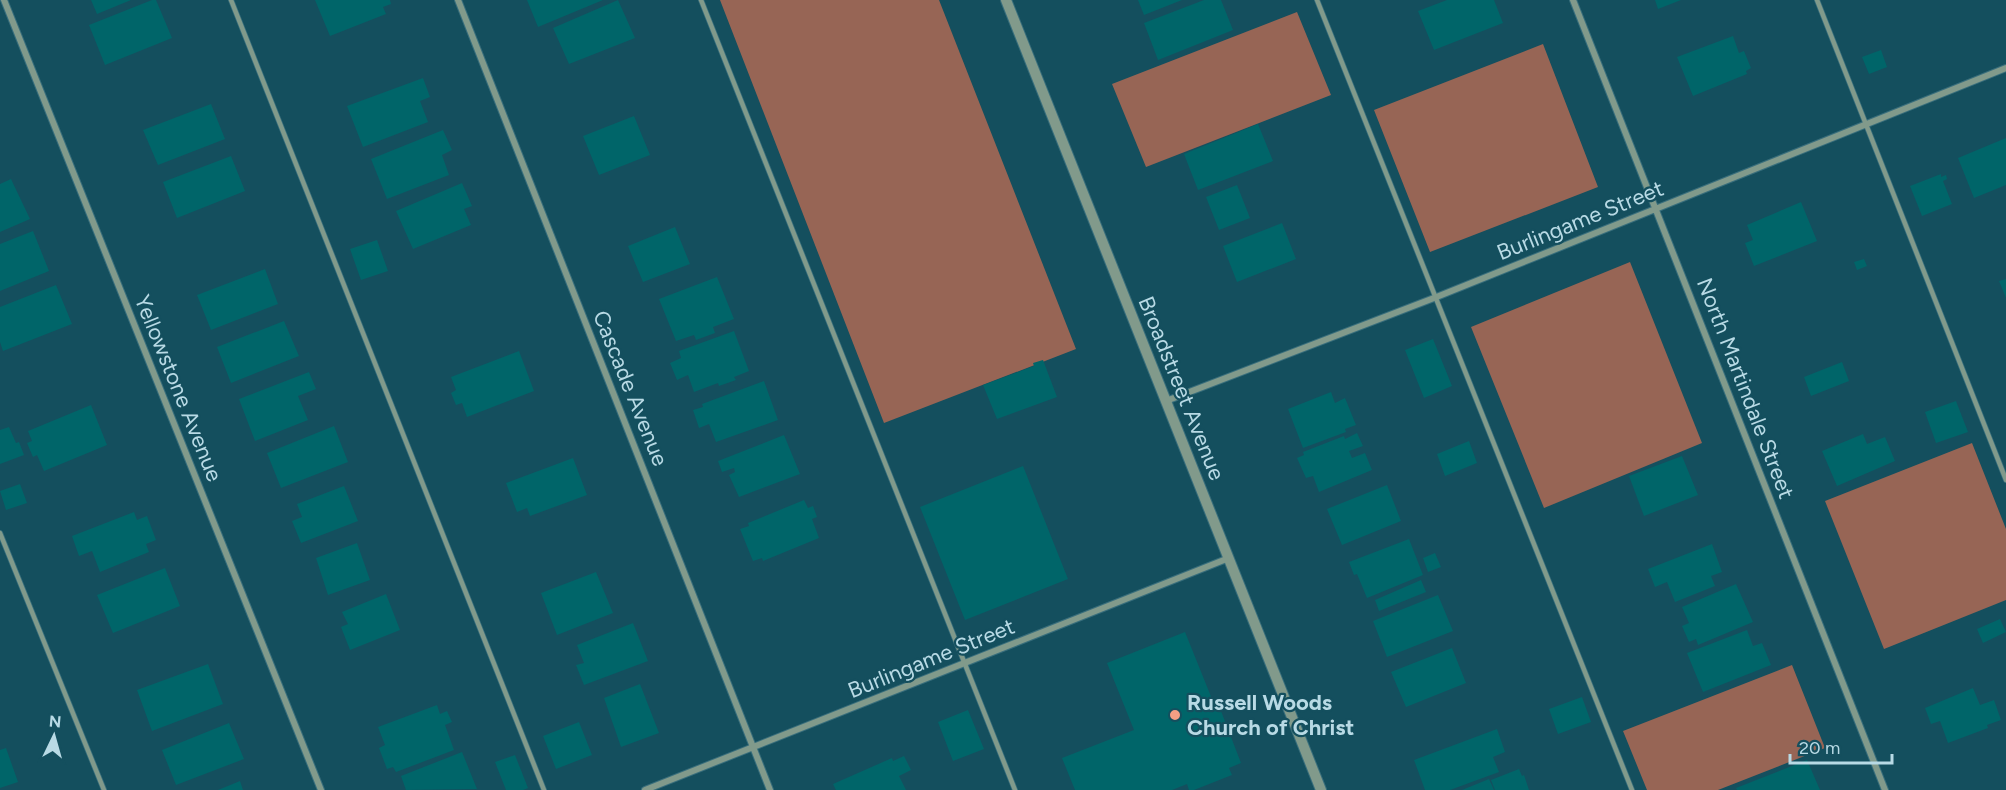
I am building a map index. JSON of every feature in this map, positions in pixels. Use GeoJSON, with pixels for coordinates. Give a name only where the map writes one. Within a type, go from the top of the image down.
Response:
{"type":"FeatureCollection","features":[{"type":"Feature","properties":{"kind":"street","name":"Yellowstone Avenue"},"geometry":{"type":"LineString","coordinates":[[4,0],[321,790]]}},
{"type":"Feature","properties":{"kind":"street","name":"Cascade Avenue"},"geometry":{"type":"LineString","coordinates":[[458,0],[770,790]]}},
{"type":"Feature","properties":{"kind":"street","name":"Broadstreet Avenue"},"geometry":{"type":"LineString","coordinates":[[1006,0],[1322,790]]}},
{"type":"Feature","properties":{"kind":"street","name":"North Martindale Street"},"geometry":{"type":"LineString","coordinates":[[1573,0],[1885,790]]}},
{"type":"Feature","properties":{"kind":"street","name":"Burlingame Street"},"geometry":{"type":"LineString","coordinates":[[1166,401],[1434,298],[2006,68]]}},
{"type":"Feature","properties":{"kind":"street","name":"Burlingame Street"},"geometry":{"type":"LineString","coordinates":[[645,790],[1230,557]]}},
{"type":"Feature","properties":{"kind":"lane"},"geometry":{"type":"LineString","coordinates":[[231,0],[544,790]]}},
{"type":"Feature","properties":{"kind":"lane"},"geometry":{"type":"LineString","coordinates":[[701,0],[1015,790]]}},
{"type":"Feature","properties":{"kind":"lane"},"geometry":{"type":"LineString","coordinates":[[1317,0],[1632,790]]}},
{"type":"Feature","properties":{"kind":"lane"},"geometry":{"type":"LineString","coordinates":[[1817,0],[2006,480]]}},
{"type":"Feature","properties":{"kind":"lane"},"geometry":{"type":"LineString","coordinates":[[0,533],[104,790]]}},
{"type":"Feature","properties":{"kind":"shaded area"},"geometry":{"type":"Polygon","coordinates":[[[720,0],[939,0],[1076,349],[884,423],[720,0]]]}},
{"type":"Feature","properties":{"kind":"shaded area"},"geometry":{"type":"Polygon","coordinates":[[[1297,12],[1331,95],[1146,167],[1112,84],[1297,12]]]}},
{"type":"Feature","properties":{"kind":"shaded area"},"geometry":{"type":"Polygon","coordinates":[[[1543,44],[1598,187],[1430,252],[1374,110],[1543,44]]]}},
{"type":"Feature","properties":{"kind":"shaded area"},"geometry":{"type":"Polygon","coordinates":[[[1630,262],[1702,443],[1544,508],[1471,327],[1630,262]]]}},
{"type":"Feature","properties":{"kind":"shaded area"},"geometry":{"type":"Polygon","coordinates":[[[1972,443],[2006,529],[2006,600],[1884,649],[1825,501],[1972,443]]]}},
{"type":"Feature","properties":{"kind":"shaded area"},"geometry":{"type":"Polygon","coordinates":[[[1792,665],[1825,748],[1718,790],[1647,790],[1623,731],[1792,665]]]}},
{"type":"Feature","properties":{"kind":"building"},"geometry":{"type":"Polygon","coordinates":[[[91,0],[131,0],[97,14],[91,0]]]}},
{"type":"Feature","properties":{"kind":"building"},"geometry":{"type":"Polygon","coordinates":[[[156,0],[172,38],[105,65],[89,25],[156,0]]]}},
{"type":"Feature","properties":{"kind":"building"},"geometry":{"type":"Polygon","coordinates":[[[315,0],[390,0],[391,4],[383,7],[386,14],[330,36],[315,0]]]}},
{"type":"Feature","properties":{"kind":"building"},"geometry":{"type":"Polygon","coordinates":[[[527,0],[603,0],[538,27],[527,0]]]}},
{"type":"Feature","properties":{"kind":"building"},"geometry":{"type":"Polygon","coordinates":[[[618,0],[635,38],[569,64],[553,28],[618,0]]]}},
{"type":"Feature","properties":{"kind":"building"},"geometry":{"type":"Polygon","coordinates":[[[1138,0],[1182,0],[1144,15],[1138,0]]]}},
{"type":"Feature","properties":{"kind":"building"},"geometry":{"type":"Polygon","coordinates":[[[1204,0],[1221,0],[1233,30],[1158,60],[1144,23],[1204,0]]]}},
{"type":"Feature","properties":{"kind":"building"},"geometry":{"type":"Polygon","coordinates":[[[1447,0],[1494,0],[1503,23],[1434,50],[1418,11],[1447,0]]]}},
{"type":"Feature","properties":{"kind":"building"},"geometry":{"type":"Polygon","coordinates":[[[1655,0],[1681,0],[1658,9],[1655,0]]]}},
{"type":"Feature","properties":{"kind":"building"},"geometry":{"type":"Polygon","coordinates":[[[1733,36],[1739,53],[1744,51],[1751,68],[1746,71],[1747,74],[1693,96],[1677,57],[1733,36]]]}},
{"type":"Feature","properties":{"kind":"building"},"geometry":{"type":"Polygon","coordinates":[[[1881,50],[1887,67],[1869,74],[1862,57],[1881,50]]]}},
{"type":"Feature","properties":{"kind":"building"},"geometry":{"type":"Polygon","coordinates":[[[423,78],[430,97],[420,101],[428,122],[363,147],[347,106],[423,78]]]}},
{"type":"Feature","properties":{"kind":"building"},"geometry":{"type":"Polygon","coordinates":[[[211,104],[225,139],[158,165],[143,130],[211,104]]]}},
{"type":"Feature","properties":{"kind":"building"},"geometry":{"type":"Polygon","coordinates":[[[634,116],[650,155],[599,175],[583,136],[634,116]]]}},
{"type":"Feature","properties":{"kind":"building"},"geometry":{"type":"Polygon","coordinates":[[[1258,124],[1273,161],[1198,190],[1184,154],[1258,124]]]}},
{"type":"Feature","properties":{"kind":"building"},"geometry":{"type":"Polygon","coordinates":[[[443,130],[452,150],[442,155],[449,175],[387,199],[371,159],[443,130]]]}},
{"type":"Feature","properties":{"kind":"building"},"geometry":{"type":"Polygon","coordinates":[[[2006,138],[2006,185],[1974,198],[1958,158],[2006,138]]]}},
{"type":"Feature","properties":{"kind":"building"},"geometry":{"type":"Polygon","coordinates":[[[231,156],[245,191],[177,218],[163,182],[231,156]]]}},
{"type":"Feature","properties":{"kind":"building"},"geometry":{"type":"Polygon","coordinates":[[[1941,174],[1941,177],[1946,175],[1947,179],[1943,181],[1952,204],[1922,216],[1910,186],[1941,174]]]}},
{"type":"Feature","properties":{"kind":"building"},"geometry":{"type":"Polygon","coordinates":[[[11,179],[30,219],[0,232],[0,184],[11,179]]]}},
{"type":"Feature","properties":{"kind":"building"},"geometry":{"type":"Polygon","coordinates":[[[462,183],[472,206],[464,209],[471,225],[413,249],[396,211],[462,183]]]}},
{"type":"Feature","properties":{"kind":"building"},"geometry":{"type":"Polygon","coordinates":[[[1237,185],[1250,218],[1219,230],[1206,197],[1237,185]]]}},
{"type":"Feature","properties":{"kind":"building"},"geometry":{"type":"Polygon","coordinates":[[[1801,202],[1817,241],[1754,266],[1745,243],[1753,240],[1747,225],[1801,202]]]}},
{"type":"Feature","properties":{"kind":"building"},"geometry":{"type":"Polygon","coordinates":[[[1282,223],[1296,259],[1237,282],[1223,246],[1282,223]]]}},
{"type":"Feature","properties":{"kind":"building"},"geometry":{"type":"Polygon","coordinates":[[[675,227],[690,264],[643,282],[628,246],[675,227]]]}},
{"type":"Feature","properties":{"kind":"building"},"geometry":{"type":"Polygon","coordinates":[[[33,231],[49,271],[0,291],[0,244],[33,231]]]}},
{"type":"Feature","properties":{"kind":"building"},"geometry":{"type":"Polygon","coordinates":[[[377,240],[388,271],[361,280],[350,249],[377,240]]]}},
{"type":"Feature","properties":{"kind":"building"},"geometry":{"type":"Polygon","coordinates":[[[1864,259],[1867,266],[1857,270],[1854,262],[1864,259]]]}},
{"type":"Feature","properties":{"kind":"building"},"geometry":{"type":"Polygon","coordinates":[[[265,269],[278,304],[211,330],[197,295],[265,269]]]}},
{"type":"Feature","properties":{"kind":"building"},"geometry":{"type":"Polygon","coordinates":[[[717,277],[734,319],[713,327],[715,333],[696,340],[694,335],[676,341],[659,299],[717,277]]]}},
{"type":"Feature","properties":{"kind":"building"},"geometry":{"type":"Polygon","coordinates":[[[2006,279],[2006,298],[1999,281],[2006,279]]]}},
{"type":"Feature","properties":{"kind":"building"},"geometry":{"type":"Polygon","coordinates":[[[56,285],[72,324],[3,351],[0,342],[0,307],[56,285]]]}},
{"type":"Feature","properties":{"kind":"building"},"geometry":{"type":"Polygon","coordinates":[[[284,321],[299,356],[231,383],[217,347],[284,321]]]}},
{"type":"Feature","properties":{"kind":"building"},"geometry":{"type":"Polygon","coordinates":[[[734,331],[749,371],[734,377],[736,380],[719,386],[718,383],[694,392],[688,375],[677,380],[670,363],[681,358],[679,351],[734,331]]]}},
{"type":"Feature","properties":{"kind":"building"},"geometry":{"type":"Polygon","coordinates":[[[1433,339],[1452,386],[1424,398],[1405,350],[1433,339]]]}},
{"type":"Feature","properties":{"kind":"building"},"geometry":{"type":"Polygon","coordinates":[[[519,351],[534,391],[467,417],[462,403],[456,405],[451,393],[456,390],[451,377],[519,351]]]}},
{"type":"Feature","properties":{"kind":"building"},"geometry":{"type":"Polygon","coordinates":[[[1043,360],[1057,397],[997,419],[983,385],[1034,366],[1033,363],[1043,360]]]}},
{"type":"Feature","properties":{"kind":"building"},"geometry":{"type":"Polygon","coordinates":[[[1842,362],[1849,381],[1811,396],[1804,377],[1842,362]]]}},
{"type":"Feature","properties":{"kind":"building"},"geometry":{"type":"Polygon","coordinates":[[[309,372],[316,389],[298,396],[308,420],[255,441],[239,399],[309,372]]]}},
{"type":"Feature","properties":{"kind":"building"},"geometry":{"type":"Polygon","coordinates":[[[764,381],[778,420],[716,442],[709,424],[699,428],[693,410],[703,407],[702,404],[764,381]]]}},
{"type":"Feature","properties":{"kind":"building"},"geometry":{"type":"Polygon","coordinates":[[[1331,392],[1335,403],[1345,398],[1356,425],[1345,429],[1346,432],[1303,448],[1288,409],[1331,392]]]}},
{"type":"Feature","properties":{"kind":"building"},"geometry":{"type":"Polygon","coordinates":[[[1956,401],[1968,432],[1936,443],[1925,412],[1956,401]]]}},
{"type":"Feature","properties":{"kind":"building"},"geometry":{"type":"Polygon","coordinates":[[[91,405],[107,445],[44,471],[37,455],[33,457],[27,443],[32,441],[28,431],[91,405]]]}},
{"type":"Feature","properties":{"kind":"building"},"geometry":{"type":"Polygon","coordinates":[[[334,426],[348,462],[281,488],[267,453],[334,426]]]}},
{"type":"Feature","properties":{"kind":"building"},"geometry":{"type":"Polygon","coordinates":[[[9,427],[24,455],[0,464],[0,430],[9,427]]]}},
{"type":"Feature","properties":{"kind":"building"},"geometry":{"type":"Polygon","coordinates":[[[1357,433],[1363,446],[1349,451],[1352,458],[1365,453],[1372,470],[1319,492],[1313,476],[1306,478],[1297,458],[1304,455],[1303,452],[1357,433]]]}},
{"type":"Feature","properties":{"kind":"building"},"geometry":{"type":"Polygon","coordinates":[[[1863,434],[1867,444],[1885,437],[1895,461],[1837,486],[1822,451],[1863,434]]]}},
{"type":"Feature","properties":{"kind":"building"},"geometry":{"type":"Polygon","coordinates":[[[784,435],[800,474],[739,497],[729,475],[735,472],[734,468],[722,472],[718,461],[784,435]]]}},
{"type":"Feature","properties":{"kind":"building"},"geometry":{"type":"Polygon","coordinates":[[[1469,441],[1477,463],[1445,476],[1437,454],[1469,441]]]}},
{"type":"Feature","properties":{"kind":"building"},"geometry":{"type":"Polygon","coordinates":[[[1682,456],[1698,495],[1644,516],[1629,476],[1682,456]]]}},
{"type":"Feature","properties":{"kind":"building"},"geometry":{"type":"Polygon","coordinates":[[[573,458],[587,495],[530,516],[527,508],[517,512],[506,483],[573,458]]]}},
{"type":"Feature","properties":{"kind":"building"},"geometry":{"type":"Polygon","coordinates":[[[1023,466],[1068,579],[965,620],[920,507],[1023,466]]]}},
{"type":"Feature","properties":{"kind":"building"},"geometry":{"type":"Polygon","coordinates":[[[20,484],[27,503],[6,510],[0,491],[20,484]]]}},
{"type":"Feature","properties":{"kind":"building"},"geometry":{"type":"Polygon","coordinates":[[[1387,485],[1401,521],[1342,545],[1327,509],[1387,485]]]}},
{"type":"Feature","properties":{"kind":"building"},"geometry":{"type":"Polygon","coordinates":[[[344,486],[358,521],[301,543],[292,521],[302,517],[297,504],[344,486]]]}},
{"type":"Feature","properties":{"kind":"building"},"geometry":{"type":"Polygon","coordinates":[[[804,500],[808,508],[813,506],[817,517],[812,519],[819,538],[763,561],[762,558],[753,561],[740,529],[749,526],[748,523],[804,500]]]}},
{"type":"Feature","properties":{"kind":"building"},"geometry":{"type":"Polygon","coordinates":[[[134,512],[137,520],[147,516],[156,540],[146,544],[149,552],[100,572],[92,551],[79,556],[72,536],[134,512]]]}},
{"type":"Feature","properties":{"kind":"building"},"geometry":{"type":"Polygon","coordinates":[[[1409,539],[1423,575],[1367,598],[1349,562],[1409,539]]]}},
{"type":"Feature","properties":{"kind":"building"},"geometry":{"type":"Polygon","coordinates":[[[357,543],[370,580],[328,595],[316,558],[357,543]]]}},
{"type":"Feature","properties":{"kind":"building"},"geometry":{"type":"Polygon","coordinates":[[[1712,544],[1722,572],[1711,576],[1715,586],[1675,602],[1667,582],[1655,587],[1648,569],[1712,544]]]}},
{"type":"Feature","properties":{"kind":"building"},"geometry":{"type":"Polygon","coordinates":[[[1435,553],[1441,567],[1428,572],[1423,558],[1435,553]]]}},
{"type":"Feature","properties":{"kind":"building"},"geometry":{"type":"Polygon","coordinates":[[[165,568],[180,606],[113,633],[97,595],[165,568]]]}},
{"type":"Feature","properties":{"kind":"building"},"geometry":{"type":"Polygon","coordinates":[[[596,572],[613,613],[557,635],[541,593],[596,572]]]}},
{"type":"Feature","properties":{"kind":"building"},"geometry":{"type":"Polygon","coordinates":[[[1421,580],[1426,592],[1379,611],[1375,600],[1421,580]]]}},
{"type":"Feature","properties":{"kind":"building"},"geometry":{"type":"Polygon","coordinates":[[[1736,584],[1753,622],[1698,645],[1696,639],[1689,642],[1682,626],[1689,623],[1682,607],[1736,584]]]}},
{"type":"Feature","properties":{"kind":"building"},"geometry":{"type":"Polygon","coordinates":[[[386,594],[400,630],[350,650],[341,627],[348,624],[342,612],[386,594]]]}},
{"type":"Feature","properties":{"kind":"building"},"geometry":{"type":"Polygon","coordinates":[[[1438,595],[1453,631],[1387,657],[1373,621],[1438,595]]]}},
{"type":"Feature","properties":{"kind":"building"},"geometry":{"type":"Polygon","coordinates":[[[2000,619],[2006,632],[1983,643],[1977,629],[2000,619]]]}},
{"type":"Feature","properties":{"kind":"building"},"geometry":{"type":"Polygon","coordinates":[[[633,623],[648,661],[584,685],[576,665],[584,663],[577,645],[633,623]]]}},
{"type":"Feature","properties":{"kind":"building"},"geometry":{"type":"Polygon","coordinates":[[[1747,630],[1753,646],[1762,643],[1771,665],[1703,692],[1687,653],[1747,630]]]}},
{"type":"Feature","properties":{"kind":"building","name":"Russell Woods Church of Christ"},"geometry":{"type":"Polygon","coordinates":[[[1185,632],[1212,699],[1216,698],[1241,763],[1229,768],[1232,775],[1194,790],[1189,790],[1187,784],[1172,790],[1075,790],[1062,758],[1134,730],[1107,663],[1185,632]]]}},
{"type":"Feature","properties":{"kind":"building"},"geometry":{"type":"Polygon","coordinates":[[[1452,648],[1466,683],[1406,707],[1391,672],[1452,648]]]}},
{"type":"Feature","properties":{"kind":"building"},"geometry":{"type":"Polygon","coordinates":[[[208,664],[223,704],[152,731],[137,690],[208,664]]]}},
{"type":"Feature","properties":{"kind":"building"},"geometry":{"type":"Polygon","coordinates":[[[640,684],[659,733],[621,747],[604,698],[640,684]]]}},
{"type":"Feature","properties":{"kind":"building"},"geometry":{"type":"Polygon","coordinates":[[[1973,688],[1980,705],[1994,700],[2001,720],[1987,725],[1988,728],[1948,743],[1940,721],[1931,724],[1925,708],[1973,688]]]}},
{"type":"Feature","properties":{"kind":"building"},"geometry":{"type":"Polygon","coordinates":[[[1582,697],[1591,722],[1558,734],[1549,709],[1582,697]]]}},
{"type":"Feature","properties":{"kind":"building"},"geometry":{"type":"Polygon","coordinates":[[[437,705],[440,714],[447,711],[452,722],[445,725],[454,750],[396,772],[393,767],[387,769],[379,748],[385,745],[378,727],[437,705]]]}},
{"type":"Feature","properties":{"kind":"building"},"geometry":{"type":"Polygon","coordinates":[[[968,710],[984,749],[953,761],[938,722],[968,710]]]}},
{"type":"Feature","properties":{"kind":"building"},"geometry":{"type":"Polygon","coordinates":[[[579,722],[592,755],[556,769],[543,736],[579,722]]]}},
{"type":"Feature","properties":{"kind":"building"},"geometry":{"type":"Polygon","coordinates":[[[229,723],[244,759],[176,785],[162,750],[229,723]]]}},
{"type":"Feature","properties":{"kind":"building"},"geometry":{"type":"Polygon","coordinates":[[[1497,729],[1505,752],[1493,757],[1499,772],[1450,790],[1425,790],[1414,760],[1497,729]]]}},
{"type":"Feature","properties":{"kind":"building"},"geometry":{"type":"Polygon","coordinates":[[[6,748],[18,782],[0,788],[0,750],[6,748]]]}},
{"type":"Feature","properties":{"kind":"building"},"geometry":{"type":"Polygon","coordinates":[[[462,752],[477,789],[406,790],[401,776],[462,752]]]}},
{"type":"Feature","properties":{"kind":"building"},"geometry":{"type":"Polygon","coordinates":[[[515,755],[528,788],[506,790],[495,762],[515,755]]]}},
{"type":"Feature","properties":{"kind":"building"},"geometry":{"type":"Polygon","coordinates":[[[904,756],[911,770],[899,776],[906,790],[836,790],[833,784],[892,758],[893,761],[904,756]]]}},
{"type":"Feature","properties":{"kind":"building"},"geometry":{"type":"Polygon","coordinates":[[[1807,760],[1820,790],[1737,790],[1736,788],[1807,760]]]}},
{"type":"Feature","properties":{"kind":"building"},"geometry":{"type":"Polygon","coordinates":[[[1519,769],[1522,776],[1524,775],[1529,790],[1495,790],[1491,780],[1519,769]]]}},
{"type":"Feature","properties":{"kind":"building"},"geometry":{"type":"Polygon","coordinates":[[[1489,779],[1494,790],[1462,790],[1489,779]]]}},
{"type":"Feature","properties":{"kind":"building"},"geometry":{"type":"Polygon","coordinates":[[[240,781],[243,790],[218,790],[240,781]]]}},
{"type":"Feature","properties":{"kind":"place","name":"Russell Woods Church of Christ"},"geometry":{"type":"Point","coordinates":[1175,715]}}]}
